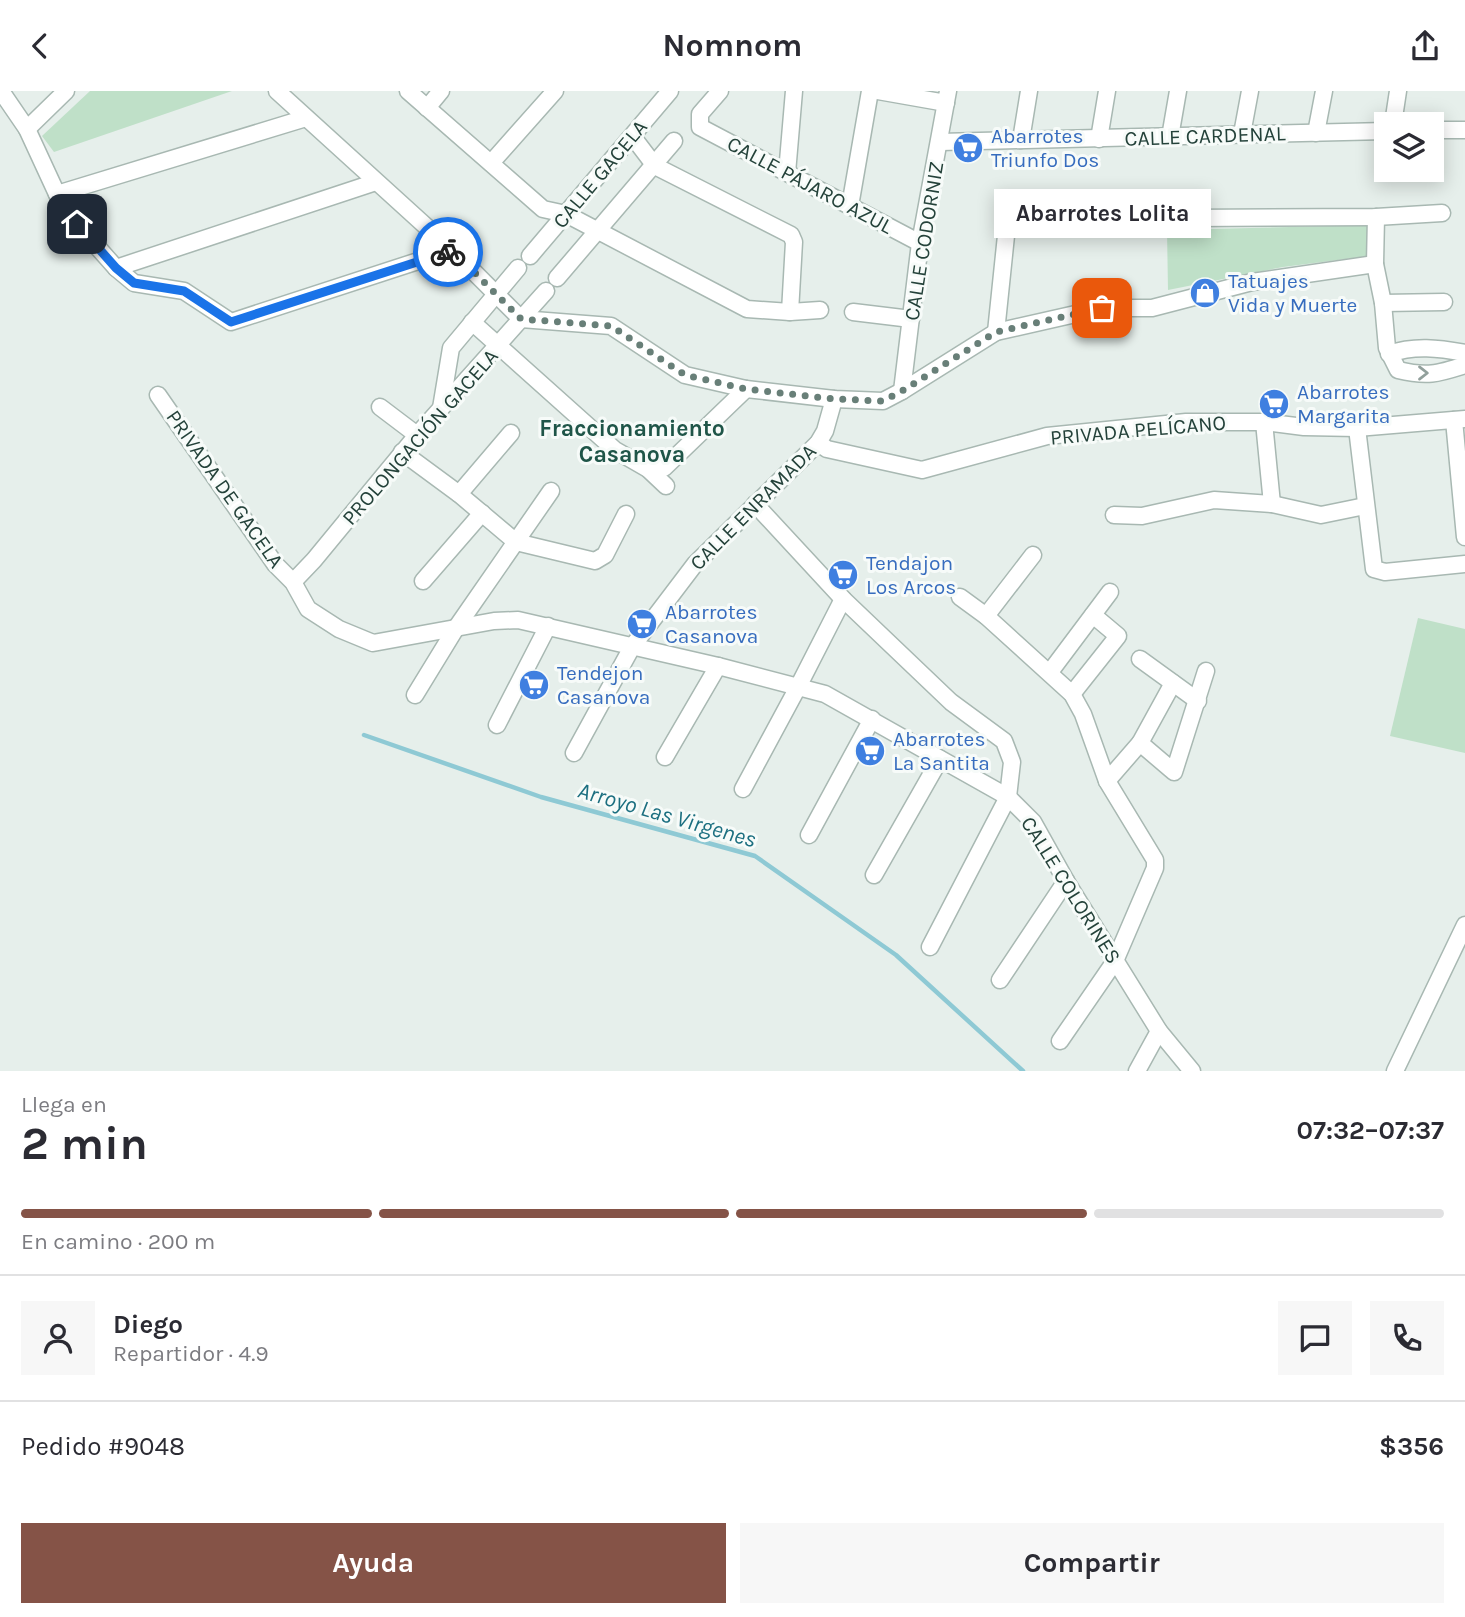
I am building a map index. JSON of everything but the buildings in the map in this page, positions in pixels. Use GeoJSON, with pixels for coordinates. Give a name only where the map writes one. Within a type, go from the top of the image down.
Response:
{"type":"FeatureCollection","features":[{"type":"Feature","properties":{"kind":"street"},"geometry":{"type":"LineString","coordinates":[[1,91],[27,129],[57,194],[77,224],[116,268],[134,283],[184,291],[231,322],[452,250]]}},
{"type":"Feature","properties":{"kind":"street"},"geometry":{"type":"LineString","coordinates":[[27,129],[66,91]]}},
{"type":"Feature","properties":{"kind":"street"},"geometry":{"type":"LineString","coordinates":[[277,91],[452,250],[521,319],[611,326],[685,375],[746,389],[834,399],[883,401],[996,332],[1102,308],[1152,308],[1252,282],[1375,264]]}},
{"type":"Feature","properties":{"kind":"street"},"geometry":{"type":"LineString","coordinates":[[408,91],[543,209],[566,214],[747,309],[790,312],[820,310]]}},
{"type":"Feature","properties":{"kind":"street"},"geometry":{"type":"LineString","coordinates":[[427,108],[441,91]]}},
{"type":"Feature","properties":{"kind":"street"},"geometry":{"type":"LineString","coordinates":[[491,163],[555,91]]}},
{"type":"Feature","properties":{"kind":"street","name":"CALLE PÁJARO AZUL"},"geometry":{"type":"LineString","coordinates":[[720,91],[700,114],[701,127],[920,243]]}},
{"type":"Feature","properties":{"kind":"street"},"geometry":{"type":"LineString","coordinates":[[786,173],[794,91]]}},
{"type":"Feature","properties":{"kind":"street"},"geometry":{"type":"LineString","coordinates":[[850,207],[870,91]]}},
{"type":"Feature","properties":{"kind":"street"},"geometry":{"type":"LineString","coordinates":[[878,91],[947,97]]}},
{"type":"Feature","properties":{"kind":"street"},"geometry":{"type":"LineString","coordinates":[[1021,140],[1030,91]]}},
{"type":"Feature","properties":{"kind":"street"},"geometry":{"type":"LineString","coordinates":[[1099,138],[1107,91]]}},
{"type":"Feature","properties":{"kind":"street"},"geometry":{"type":"LineString","coordinates":[[1170,137],[1178,91]]}},
{"type":"Feature","properties":{"kind":"street"},"geometry":{"type":"LineString","coordinates":[[1242,134],[1250,91]]}},
{"type":"Feature","properties":{"kind":"street"},"geometry":{"type":"LineString","coordinates":[[1316,133],[1324,91]]}},
{"type":"Feature","properties":{"kind":"street"},"geometry":{"type":"LineString","coordinates":[[1395,112],[1398,91]]}},
{"type":"Feature","properties":{"kind":"street","name":"CALLE GACELA"},"geometry":{"type":"LineString","coordinates":[[530,256],[632,137],[659,95]]}},
{"type":"Feature","properties":{"kind":"street","name":"CALLE CODORNIZ"},"geometry":{"type":"LineString","coordinates":[[902,391],[920,243],[947,97]]}},
{"type":"Feature","properties":{"kind":"street"},"geometry":{"type":"LineString","coordinates":[[57,194],[306,118]]}},
{"type":"Feature","properties":{"kind":"street"},"geometry":{"type":"LineString","coordinates":[[1444,130],[1465,129]]}},
{"type":"Feature","properties":{"kind":"street","name":"CALLE CARDENAL"},"geometry":{"type":"LineString","coordinates":[[940,142],[1374,131]]}},
{"type":"Feature","properties":{"kind":"street"},"geometry":{"type":"LineString","coordinates":[[632,137],[655,166],[791,235],[794,242],[790,312]]}},
{"type":"Feature","properties":{"kind":"street"},"geometry":{"type":"LineString","coordinates":[[557,278],[674,141]]}},
{"type":"Feature","properties":{"kind":"street"},"geometry":{"type":"LineString","coordinates":[[116,268],[376,182]]}},
{"type":"Feature","properties":{"kind":"street"},"geometry":{"type":"LineString","coordinates":[[996,332],[1007,226],[1019,219],[1376,217],[1442,213]]}},
{"type":"Feature","properties":{"kind":"street"},"geometry":{"type":"LineString","coordinates":[[1376,217],[1375,264],[1389,354],[1398,370],[1421,375],[1465,365]]}},
{"type":"Feature","properties":{"kind":"street"},"geometry":{"type":"LineString","coordinates":[[441,408],[451,348],[518,268]]}},
{"type":"Feature","properties":{"kind":"street","name":"PROLONGACIÓN GACELA"},"geometry":{"type":"LineString","coordinates":[[293,582],[402,452],[546,291]]}},
{"type":"Feature","properties":{"kind":"street"},"geometry":{"type":"LineString","coordinates":[[1383,303],[1444,302]]}},
{"type":"Feature","properties":{"kind":"street"},"geometry":{"type":"LineString","coordinates":[[853,311],[911,319]]}},
{"type":"Feature","properties":{"kind":"street"},"geometry":{"type":"LineString","coordinates":[[472,322],[615,450],[648,469],[666,486]]}},
{"type":"Feature","properties":{"kind":"street"},"geometry":{"type":"LineString","coordinates":[[1389,354],[1402,349],[1424,347],[1465,353]]}},
{"type":"Feature","properties":{"kind":"street"},"geometry":{"type":"LineString","coordinates":[[648,469],[664,468],[746,389]]}},
{"type":"Feature","properties":{"kind":"street","name":"PRIVADA DE GACELA"},"geometry":{"type":"LineString","coordinates":[[158,395],[275,565],[293,582]]}},
{"type":"Feature","properties":{"kind":"street","name":"CALLE ENRAMADA"},"geometry":{"type":"LineString","coordinates":[[574,753],[632,647],[695,564],[818,443],[825,431],[834,399]]}},
{"type":"Feature","properties":{"kind":"street"},"geometry":{"type":"LineString","coordinates":[[380,407],[417,435]]}},
{"type":"Feature","properties":{"kind":"street"},"geometry":{"type":"LineString","coordinates":[[1460,420],[1465,537]]}},
{"type":"Feature","properties":{"kind":"street","name":"PRIVADA PELÍCANO"},"geometry":{"type":"LineString","coordinates":[[818,443],[827,449],[922,470],[1047,436],[1186,422],[1264,422],[1304,427],[1357,428],[1460,420]]}},
{"type":"Feature","properties":{"kind":"street"},"geometry":{"type":"LineString","coordinates":[[1264,422],[1272,504]]}},
{"type":"Feature","properties":{"kind":"street"},"geometry":{"type":"LineString","coordinates":[[1357,428],[1374,569],[1385,572],[1465,564]]}},
{"type":"Feature","properties":{"kind":"street"},"geometry":{"type":"LineString","coordinates":[[459,493],[511,433]]}},
{"type":"Feature","properties":{"kind":"street"},"geometry":{"type":"LineString","coordinates":[[402,452],[459,493],[516,542],[595,561],[605,555],[626,514]]}},
{"type":"Feature","properties":{"kind":"street"},"geometry":{"type":"LineString","coordinates":[[415,695],[456,628],[551,491]]}},
{"type":"Feature","properties":{"kind":"street"},"geometry":{"type":"LineString","coordinates":[[1114,515],[1142,516],[1214,500],[1272,504],[1321,515],[1365,506]]}},
{"type":"Feature","properties":{"kind":"street"},"geometry":{"type":"LineString","coordinates":[[755,504],[843,599],[951,702],[1004,741],[1012,762],[1008,797],[930,947]]}},
{"type":"Feature","properties":{"kind":"street"},"geometry":{"type":"LineString","coordinates":[[424,581],[482,513]]}},
{"type":"Feature","properties":{"kind":"street"},"geometry":{"type":"LineString","coordinates":[[986,615],[1033,555]]}},
{"type":"Feature","properties":{"kind":"street","name":"CALLE COLORINES"},"geometry":{"type":"LineString","coordinates":[[293,582],[308,609],[339,629],[373,643],[494,621],[518,621],[718,666],[825,694],[872,719],[1008,797],[1033,822],[1066,881],[1159,1031],[1192,1071]]}},
{"type":"Feature","properties":{"kind":"street"},"geometry":{"type":"LineString","coordinates":[[1050,672],[1110,592]]}},
{"type":"Feature","properties":{"kind":"street"},"geometry":{"type":"LineString","coordinates":[[960,597],[986,615],[1072,694],[1083,714],[1107,781],[1155,860],[1156,868],[1115,961],[1060,1041]]}},
{"type":"Feature","properties":{"kind":"street"},"geometry":{"type":"LineString","coordinates":[[743,789],[843,599]]}},
{"type":"Feature","properties":{"kind":"street"},"geometry":{"type":"LineString","coordinates":[[1072,694],[1118,636],[1093,615]]}},
{"type":"Feature","properties":{"kind":"street"},"geometry":{"type":"LineString","coordinates":[[498,725],[548,626]]}},
{"type":"Feature","properties":{"kind":"street"},"geometry":{"type":"LineString","coordinates":[[1140,659],[1198,701]]}},
{"type":"Feature","properties":{"kind":"street"},"geometry":{"type":"LineString","coordinates":[[665,757],[718,666]]}},
{"type":"Feature","properties":{"kind":"street"},"geometry":{"type":"LineString","coordinates":[[1140,743],[1174,772],[1206,671]]}},
{"type":"Feature","properties":{"kind":"street"},"geometry":{"type":"LineString","coordinates":[[1107,781],[1140,743],[1173,683]]}},
{"type":"Feature","properties":{"kind":"street"},"geometry":{"type":"LineString","coordinates":[[809,835],[872,719]]}},
{"type":"Feature","properties":{"kind":"street"},"geometry":{"type":"LineString","coordinates":[[874,876],[940,759]]}},
{"type":"Feature","properties":{"kind":"street"},"geometry":{"type":"LineString","coordinates":[[1000,980],[1066,881]]}},
{"type":"Feature","properties":{"kind":"street"},"geometry":{"type":"LineString","coordinates":[[1395,1071],[1465,925]]}},
{"type":"Feature","properties":{"kind":"street"},"geometry":{"type":"LineString","coordinates":[[1137,1071],[1159,1031]]}},
{"type":"Feature","properties":{"kind":"green space"},"geometry":{"type":"Polygon","coordinates":[[[90,91],[232,91],[54,152],[42,136],[90,91]]]}},
{"type":"Feature","properties":{"kind":"green space"},"geometry":{"type":"Polygon","coordinates":[[[1369,225],[1369,256],[1283,267],[1168,290],[1167,230],[1369,225]]]}},
{"type":"Feature","properties":{"kind":"green space"},"geometry":{"type":"Polygon","coordinates":[[[1418,618],[1465,629],[1465,753],[1390,736],[1418,618]]]}},
{"type":"Feature","properties":{"kind":"waterway","name":"Arroyo Las Virgenes"},"geometry":{"type":"LineString","coordinates":[[364,735],[541,797],[755,856],[896,955],[1023,1071]]}},
{"type":"Feature","properties":{"kind":"way so far"},"geometry":{"type":"LineString","coordinates":[[448,252],[452,250],[521,319],[611,326],[685,375],[746,389],[834,399],[883,401],[996,332],[1102,308]]}},
{"type":"Feature","properties":{"kind":"place","name":"Abarrotes Triunfo Dos"},"geometry":{"type":"Point","coordinates":[968,148]}},
{"type":"Feature","properties":{"kind":"place","name":"Tatuajes Vida y Muerte"},"geometry":{"type":"Point","coordinates":[1205,293]}},
{"type":"Feature","properties":{"kind":"place","name":"Abarrotes Lolita"},"geometry":{"type":"Point","coordinates":[1102,308]}},
{"type":"Feature","properties":{"kind":"place","name":"Abarrotes Margarita"},"geometry":{"type":"Point","coordinates":[1274,404]}},
{"type":"Feature","properties":{"kind":"place","name":"Tendajon Los Arcos"},"geometry":{"type":"Point","coordinates":[843,575]}},
{"type":"Feature","properties":{"kind":"place","name":"Abarrotes Casanova"},"geometry":{"type":"Point","coordinates":[642,624]}},
{"type":"Feature","properties":{"kind":"place","name":"Tendejon Casanova"},"geometry":{"type":"Point","coordinates":[534,685]}},
{"type":"Feature","properties":{"kind":"place","name":"Abarrotes La Santita"},"geometry":{"type":"Point","coordinates":[870,751]}},
{"type":"Feature","properties":{"kind":"district","name":"Fraccionamiento Casanova"},"geometry":{"type":"Point","coordinates":[632,441]}},
{"type":"Feature","properties":{"kind":"route"},"geometry":{"type":"LineString","coordinates":[[77,224],[116,268],[134,283],[184,291],[231,322],[448,252]]}}]}
